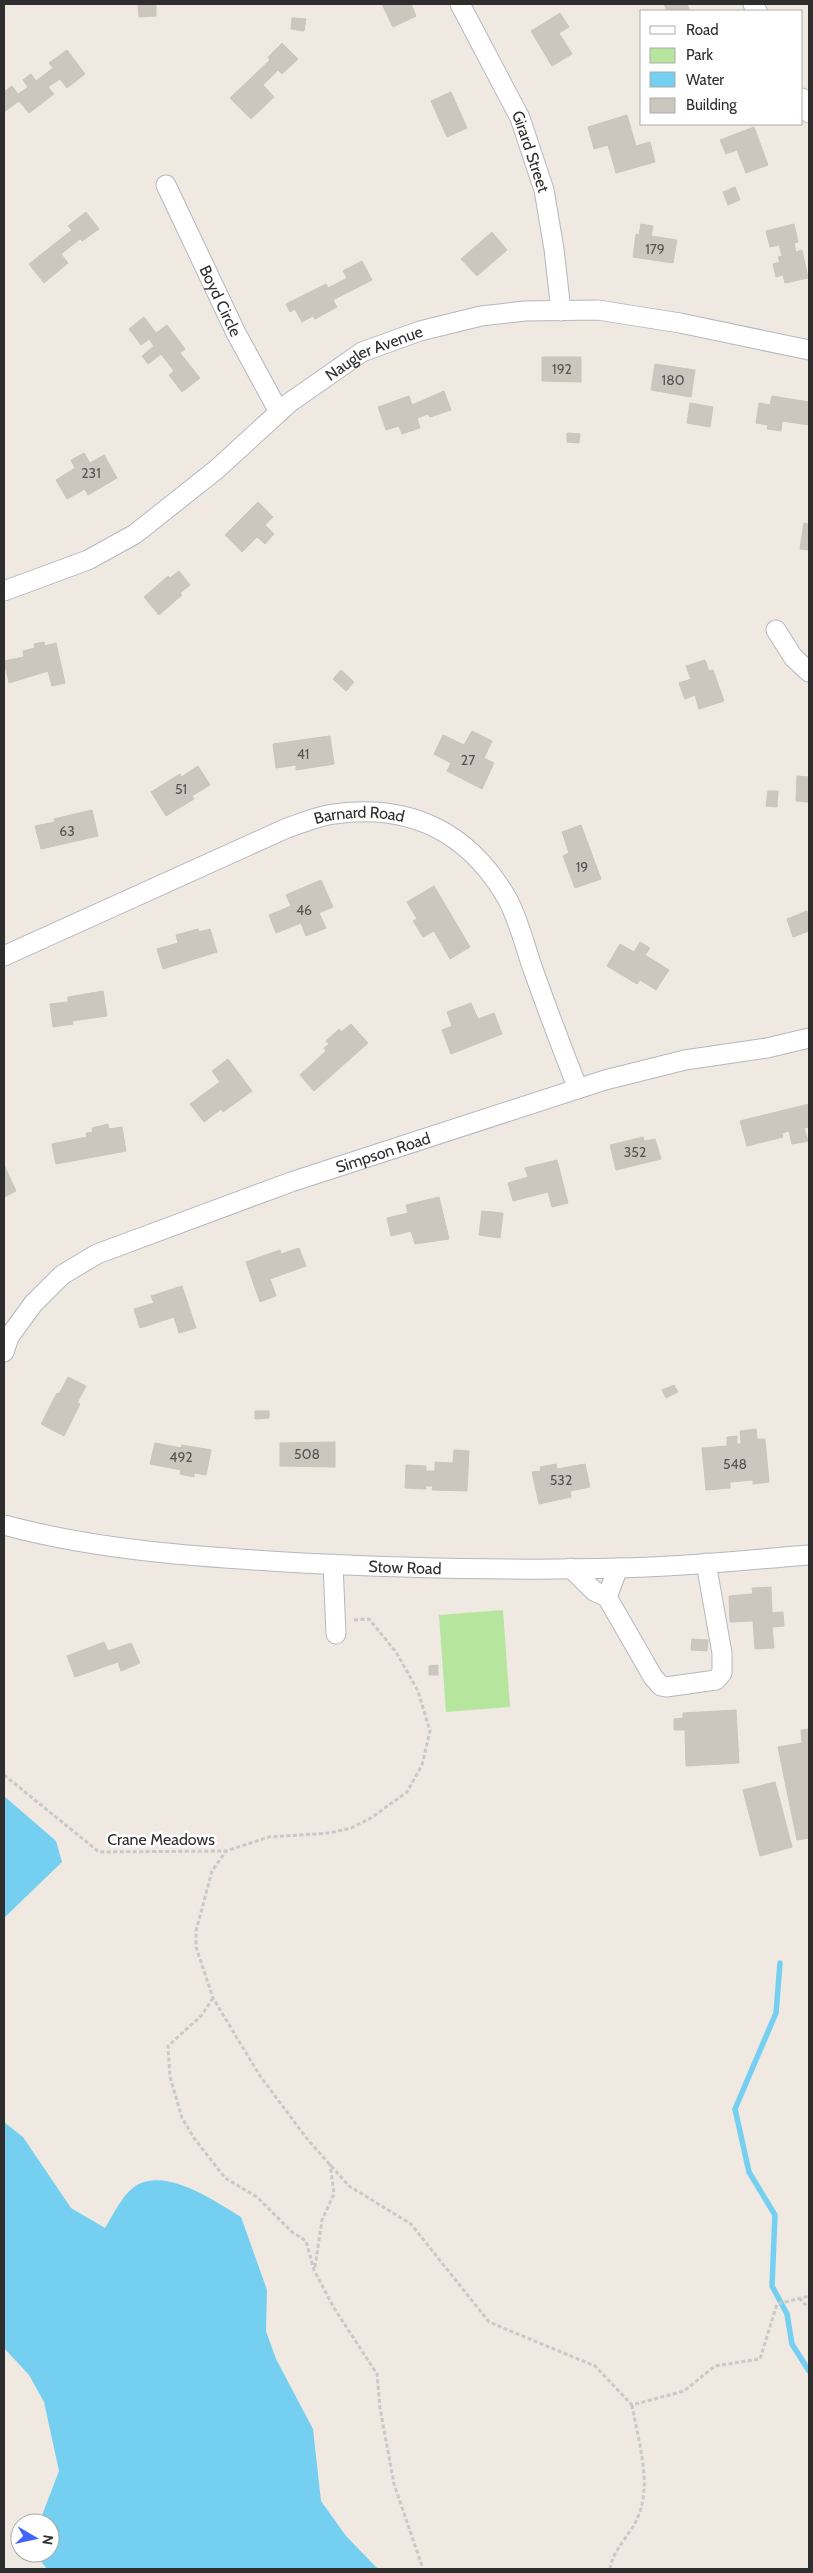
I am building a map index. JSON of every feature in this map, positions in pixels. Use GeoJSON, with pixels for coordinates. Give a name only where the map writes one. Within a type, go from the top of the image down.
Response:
{"type":"FeatureCollection","features":[{"type":"Feature","properties":{"kind":"street","name":"Girard Street"},"geometry":{"type":"LineString","coordinates":[[460,4],[520,118],[544,190],[554,249],[560,311]]}},
{"type":"Feature","properties":{"kind":"street"},"geometry":{"type":"LineString","coordinates":[[803,100],[809,113]]}},
{"type":"Feature","properties":{"kind":"street","name":"Boyd Circle"},"geometry":{"type":"LineString","coordinates":[[166,185],[236,333],[279,412]]}},
{"type":"Feature","properties":{"kind":"street","name":"Naugler Avenue"},"geometry":{"type":"LineString","coordinates":[[4,591],[88,560],[135,534],[217,469],[279,412],[362,352],[420,331],[481,316],[524,312],[598,310],[680,323],[809,350]]}},
{"type":"Feature","properties":{"kind":"street"},"geometry":{"type":"LineString","coordinates":[[776,630],[793,657],[809,672]]}},
{"type":"Feature","properties":{"kind":"street","name":"Barnard Road"},"geometry":{"type":"LineString","coordinates":[[4,956],[287,828],[333,814],[375,811],[408,815],[438,827],[462,844],[487,867],[509,902],[578,1089]]}},
{"type":"Feature","properties":{"kind":"street","name":"Simpson Road"},"geometry":{"type":"LineString","coordinates":[[4,1352],[9,1338],[33,1304],[62,1275],[97,1254],[259,1193],[578,1089],[645,1069],[709,1056],[766,1048],[809,1038]]}},
{"type":"Feature","properties":{"kind":"street","name":"Stow Road"},"geometry":{"type":"LineString","coordinates":[[4,1525],[95,1545],[136,1550],[333,1564],[465,1569],[618,1568],[809,1554]]}},
{"type":"Feature","properties":{"kind":"street"},"geometry":{"type":"LineString","coordinates":[[570,1568],[594,1591],[607,1597],[653,1677],[661,1686],[716,1680],[722,1673],[722,1653],[706,1563]]}},
{"type":"Feature","properties":{"kind":"street"},"geometry":{"type":"LineString","coordinates":[[333,1564],[336,1627]]}},
{"type":"Feature","properties":{"kind":"street"},"geometry":{"type":"LineString","coordinates":[[607,1597],[618,1568]]}},
{"type":"Feature","properties":{"kind":"path","name":"Crane Meadows"},"geometry":{"type":"LineString","coordinates":[[4,1775],[98,1852],[226,1851],[269,1837],[330,1833],[351,1828],[371,1818],[407,1792],[422,1765],[430,1730],[418,1691],[396,1652],[369,1619],[336,1627]]}},
{"type":"Feature","properties":{"kind":"path"},"geometry":{"type":"LineString","coordinates":[[226,1851],[212,1871],[196,1931],[196,1948],[213,1998],[260,2076],[349,2186],[411,2224],[488,2322],[595,2366],[632,2405],[645,2485],[637,2519],[612,2557],[610,2569]]}},
{"type":"Feature","properties":{"kind":"path"},"geometry":{"type":"LineString","coordinates":[[213,1998],[202,2014],[168,2046],[170,2076],[182,2118],[224,2178],[257,2197],[292,2232],[306,2241],[314,2270],[334,2308],[377,2374],[380,2408],[394,2484],[423,2569]]}},
{"type":"Feature","properties":{"kind":"path"},"geometry":{"type":"LineString","coordinates":[[314,2270],[322,2220],[334,2194],[330,2164]]}},
{"type":"Feature","properties":{"kind":"path"},"geometry":{"type":"LineString","coordinates":[[632,2405],[684,2391],[715,2366],[760,2359],[770,2319],[777,2304],[809,2296]]}},
{"type":"Feature","properties":{"kind":"path"},"geometry":{"type":"LineString","coordinates":[[799,2297],[809,2308]]}},
{"type":"Feature","properties":{"kind":"green space"},"geometry":{"type":"Polygon","coordinates":[[[503,1610],[510,1707],[446,1712],[439,1615],[503,1610]]]}},
{"type":"Feature","properties":{"kind":"water"},"geometry":{"type":"Polygon","coordinates":[[[4,1796],[56,1841],[62,1862],[4,1918],[4,1796]]]}},
{"type":"Feature","properties":{"kind":"water"},"geometry":{"type":"Polygon","coordinates":[[[4,2122],[23,2137],[71,2208],[105,2228],[129,2191],[141,2183],[153,2180],[166,2181],[207,2196],[241,2217],[267,2290],[266,2331],[276,2359],[313,2429],[321,2501],[346,2536],[378,2569],[47,2569],[42,2563],[60,2563],[60,2513],[43,2513],[59,2471],[44,2402],[29,2375],[4,2348],[4,2122]]]}},
{"type":"Feature","properties":{"kind":"building"},"geometry":{"type":"Polygon","coordinates":[[[138,4],[156,4],[156,16],[139,17],[138,4]]]}},
{"type":"Feature","properties":{"kind":"building"},"geometry":{"type":"Polygon","coordinates":[[[382,4],[411,4],[416,16],[393,27],[382,4]]]}},
{"type":"Feature","properties":{"kind":"building"},"geometry":{"type":"Polygon","coordinates":[[[664,4],[687,4],[690,10],[667,10],[664,4]]]}},
{"type":"Feature","properties":{"kind":"building"},"geometry":{"type":"Polygon","coordinates":[[[560,13],[569,27],[559,33],[572,54],[552,66],[531,31],[560,13]]]}},
{"type":"Feature","properties":{"kind":"building"},"geometry":{"type":"Polygon","coordinates":[[[292,18],[306,19],[304,31],[291,29],[292,18]]]}},
{"type":"Feature","properties":{"kind":"building"},"geometry":{"type":"Polygon","coordinates":[[[282,43],[298,59],[282,74],[278,70],[263,85],[274,97],[251,119],[230,98],[270,60],[268,57],[282,43]]]}},
{"type":"Feature","properties":{"kind":"building"},"geometry":{"type":"Polygon","coordinates":[[[67,50],[85,74],[67,88],[60,79],[48,87],[54,94],[29,113],[19,101],[4,112],[4,92],[12,86],[18,94],[28,87],[23,80],[31,74],[36,81],[53,68],[49,63],[67,50]]]}},
{"type":"Feature","properties":{"kind":"building"},"geometry":{"type":"Polygon","coordinates":[[[451,92],[467,128],[447,137],[431,101],[451,92]]]}},
{"type":"Feature","properties":{"kind":"building"},"geometry":{"type":"Polygon","coordinates":[[[627,115],[636,146],[650,142],[655,162],[616,173],[608,145],[594,149],[588,127],[627,115]]]}},
{"type":"Feature","properties":{"kind":"building"},"geometry":{"type":"Polygon","coordinates":[[[754,127],[768,165],[746,173],[737,150],[726,154],[720,140],[754,127]]]}},
{"type":"Feature","properties":{"kind":"building"},"geometry":{"type":"Polygon","coordinates":[[[735,187],[740,200],[728,205],[723,192],[735,187]]]}},
{"type":"Feature","properties":{"kind":"building"},"geometry":{"type":"Polygon","coordinates":[[[86,212],[99,229],[82,241],[80,239],[61,254],[68,263],[44,283],[29,264],[72,230],[68,226],[86,212]]]}},
{"type":"Feature","properties":{"kind":"building"},"geometry":{"type":"Polygon","coordinates":[[[641,224],[653,226],[651,236],[677,240],[673,263],[633,257],[636,234],[639,235],[641,224]]]}},
{"type":"Feature","properties":{"kind":"building"},"geometry":{"type":"Polygon","coordinates":[[[794,224],[798,242],[794,243],[796,252],[802,250],[808,278],[785,283],[783,275],[776,277],[773,264],[780,262],[778,257],[782,256],[779,245],[770,247],[766,231],[794,224]]]}},
{"type":"Feature","properties":{"kind":"building"},"geometry":{"type":"Polygon","coordinates":[[[492,232],[507,250],[477,276],[461,259],[492,232]]]}},
{"type":"Feature","properties":{"kind":"building"},"geometry":{"type":"Polygon","coordinates":[[[362,261],[372,280],[333,300],[337,307],[315,319],[313,316],[302,322],[295,309],[290,312],[286,304],[326,284],[328,288],[347,278],[343,271],[362,261]]]}},
{"type":"Feature","properties":{"kind":"building"},"geometry":{"type":"Polygon","coordinates":[[[144,317],[156,333],[167,325],[185,349],[180,353],[200,378],[182,392],[169,375],[174,371],[161,354],[148,364],[142,356],[154,346],[149,339],[141,345],[129,329],[144,317]]]}},
{"type":"Feature","properties":{"kind":"building"},"geometry":{"type":"Polygon","coordinates":[[[542,357],[581,357],[581,382],[542,381],[542,357]]]}},
{"type":"Feature","properties":{"kind":"building"},"geometry":{"type":"Polygon","coordinates":[[[655,364],[695,370],[691,397],[651,390],[655,364]]]}},
{"type":"Feature","properties":{"kind":"building"},"geometry":{"type":"Polygon","coordinates":[[[444,391],[451,410],[430,417],[428,414],[417,418],[420,428],[402,434],[399,426],[386,430],[378,407],[409,396],[412,405],[444,391]]]}},
{"type":"Feature","properties":{"kind":"building"},"geometry":{"type":"Polygon","coordinates":[[[772,396],[809,402],[809,425],[782,421],[781,431],[767,429],[768,425],[756,423],[759,403],[770,405],[772,396]]]}},
{"type":"Feature","properties":{"kind":"building"},"geometry":{"type":"Polygon","coordinates":[[[690,403],[713,407],[710,427],[687,423],[690,403]]]}},
{"type":"Feature","properties":{"kind":"building"},"geometry":{"type":"Polygon","coordinates":[[[567,433],[580,434],[579,443],[567,442],[567,433]]]}},
{"type":"Feature","properties":{"kind":"building"},"geometry":{"type":"Polygon","coordinates":[[[84,453],[90,463],[104,455],[117,478],[88,495],[85,489],[67,499],[56,480],[75,468],[71,460],[84,453]]]}},
{"type":"Feature","properties":{"kind":"building"},"geometry":{"type":"Polygon","coordinates":[[[258,502],[273,517],[265,525],[274,534],[265,544],[257,537],[242,552],[225,535],[258,502]]]}},
{"type":"Feature","properties":{"kind":"building"},"geometry":{"type":"Polygon","coordinates":[[[804,523],[809,524],[809,550],[800,549],[804,523]]]}},
{"type":"Feature","properties":{"kind":"building"},"geometry":{"type":"Polygon","coordinates":[[[179,571],[190,585],[180,593],[182,595],[159,615],[144,597],[168,576],[170,578],[179,571]]]}},
{"type":"Feature","properties":{"kind":"building"},"geometry":{"type":"Polygon","coordinates":[[[44,642],[45,646],[56,643],[65,683],[52,686],[48,671],[9,683],[4,661],[24,657],[23,651],[35,648],[34,644],[44,642]]]}},
{"type":"Feature","properties":{"kind":"building"},"geometry":{"type":"Polygon","coordinates":[[[705,660],[709,671],[713,670],[724,701],[699,709],[695,695],[685,699],[679,683],[691,679],[686,666],[705,660]]]}},
{"type":"Feature","properties":{"kind":"building"},"geometry":{"type":"Polygon","coordinates":[[[341,670],[354,682],[346,691],[333,679],[341,670]]]}},
{"type":"Feature","properties":{"kind":"building"},"geometry":{"type":"Polygon","coordinates":[[[472,731],[492,741],[484,758],[494,763],[482,789],[447,771],[451,763],[434,754],[443,735],[464,745],[472,731]]]}},
{"type":"Feature","properties":{"kind":"building"},"geometry":{"type":"Polygon","coordinates":[[[330,736],[334,764],[296,770],[296,765],[276,768],[273,744],[330,736]]]}},
{"type":"Feature","properties":{"kind":"building"},"geometry":{"type":"Polygon","coordinates":[[[198,766],[210,785],[192,796],[194,799],[166,816],[151,792],[180,774],[181,777],[198,766]]]}},
{"type":"Feature","properties":{"kind":"building"},"geometry":{"type":"Polygon","coordinates":[[[797,776],[809,777],[809,802],[796,801],[797,776]]]}},
{"type":"Feature","properties":{"kind":"building"},"geometry":{"type":"Polygon","coordinates":[[[768,791],[778,791],[777,807],[766,806],[768,791]]]}},
{"type":"Feature","properties":{"kind":"building"},"geometry":{"type":"Polygon","coordinates":[[[92,810],[98,836],[41,849],[35,826],[55,822],[54,819],[92,810]]]}},
{"type":"Feature","properties":{"kind":"building"},"geometry":{"type":"Polygon","coordinates":[[[581,825],[601,879],[575,888],[563,856],[569,853],[562,832],[581,825]]]}},
{"type":"Feature","properties":{"kind":"building"},"geometry":{"type":"Polygon","coordinates":[[[321,880],[333,907],[319,913],[326,928],[306,936],[301,923],[276,933],[269,915],[291,906],[286,895],[321,880]]]}},
{"type":"Feature","properties":{"kind":"building"},"geometry":{"type":"Polygon","coordinates":[[[434,886],[470,947],[450,959],[434,931],[423,937],[413,921],[417,919],[407,902],[434,886]]]}},
{"type":"Feature","properties":{"kind":"building"},"geometry":{"type":"Polygon","coordinates":[[[807,911],[809,931],[793,937],[787,919],[807,911]]]}},
{"type":"Feature","properties":{"kind":"building"},"geometry":{"type":"Polygon","coordinates":[[[198,929],[199,932],[210,929],[217,952],[163,969],[157,949],[178,943],[176,935],[198,929]]]}},
{"type":"Feature","properties":{"kind":"building"},"geometry":{"type":"Polygon","coordinates":[[[640,942],[650,948],[645,955],[669,970],[656,990],[640,980],[637,984],[607,966],[620,944],[634,952],[640,942]]]}},
{"type":"Feature","properties":{"kind":"building"},"geometry":{"type":"Polygon","coordinates":[[[103,991],[107,1016],[72,1021],[73,1024],[53,1027],[50,1004],[68,1002],[68,997],[103,991]]]}},
{"type":"Feature","properties":{"kind":"building"},"geometry":{"type":"Polygon","coordinates":[[[471,1003],[478,1019],[494,1013],[502,1034],[451,1054],[442,1030],[452,1026],[447,1012],[471,1003]]]}},
{"type":"Feature","properties":{"kind":"building"},"geometry":{"type":"Polygon","coordinates":[[[351,1024],[368,1043],[314,1091],[300,1075],[326,1051],[324,1048],[329,1044],[326,1041],[339,1029],[341,1032],[351,1024]]]}},
{"type":"Feature","properties":{"kind":"building"},"geometry":{"type":"Polygon","coordinates":[[[228,1059],[252,1091],[223,1112],[221,1109],[204,1122],[190,1104],[220,1082],[212,1071],[228,1059]]]}},
{"type":"Feature","properties":{"kind":"building"},"geometry":{"type":"Polygon","coordinates":[[[809,1104],[809,1127],[804,1128],[808,1141],[792,1144],[789,1131],[782,1133],[783,1137],[747,1146],[740,1121],[809,1104]]]}},
{"type":"Feature","properties":{"kind":"building"},"geometry":{"type":"Polygon","coordinates":[[[108,1124],[109,1129],[122,1127],[126,1151],[56,1164],[52,1144],[87,1137],[86,1133],[93,1132],[92,1128],[108,1124]]]}},
{"type":"Feature","properties":{"kind":"building"},"geometry":{"type":"Polygon","coordinates":[[[643,1137],[644,1141],[655,1139],[661,1159],[616,1170],[610,1145],[643,1137]]]}},
{"type":"Feature","properties":{"kind":"building"},"geometry":{"type":"Polygon","coordinates":[[[557,1160],[568,1203],[552,1207],[548,1192],[513,1201],[508,1183],[528,1177],[525,1168],[557,1160]]]}},
{"type":"Feature","properties":{"kind":"building"},"geometry":{"type":"Polygon","coordinates":[[[4,1165],[16,1191],[4,1197],[4,1165]]]}},
{"type":"Feature","properties":{"kind":"building"},"geometry":{"type":"Polygon","coordinates":[[[439,1197],[449,1239],[415,1244],[411,1231],[391,1236],[387,1218],[408,1213],[406,1205],[439,1197]]]}},
{"type":"Feature","properties":{"kind":"building"},"geometry":{"type":"Polygon","coordinates":[[[482,1211],[503,1213],[500,1238],[479,1235],[482,1211]]]}},
{"type":"Feature","properties":{"kind":"building"},"geometry":{"type":"Polygon","coordinates":[[[299,1248],[306,1266],[270,1279],[276,1296],[260,1302],[246,1262],[280,1250],[281,1254],[299,1248]]]}},
{"type":"Feature","properties":{"kind":"building"},"geometry":{"type":"Polygon","coordinates":[[[182,1286],[196,1328],[179,1333],[174,1317],[140,1328],[134,1309],[154,1303],[151,1296],[182,1286]]]}},
{"type":"Feature","properties":{"kind":"building"},"geometry":{"type":"Polygon","coordinates":[[[68,1377],[86,1386],[77,1403],[80,1404],[64,1436],[41,1424],[57,1393],[59,1394],[68,1377]]]}},
{"type":"Feature","properties":{"kind":"building"},"geometry":{"type":"Polygon","coordinates":[[[674,1385],[678,1392],[666,1398],[662,1390],[674,1385]]]}},
{"type":"Feature","properties":{"kind":"building"},"geometry":{"type":"Polygon","coordinates":[[[255,1411],[269,1411],[269,1418],[255,1419],[255,1411]]]}},
{"type":"Feature","properties":{"kind":"building"},"geometry":{"type":"Polygon","coordinates":[[[756,1429],[757,1439],[765,1439],[769,1482],[753,1484],[753,1480],[730,1482],[730,1488],[706,1490],[702,1448],[727,1446],[727,1437],[737,1436],[737,1444],[741,1444],[740,1431],[756,1429]]]}},
{"type":"Feature","properties":{"kind":"building"},"geometry":{"type":"Polygon","coordinates":[[[335,1442],[335,1467],[280,1466],[280,1443],[335,1442]]]}},
{"type":"Feature","properties":{"kind":"building"},"geometry":{"type":"Polygon","coordinates":[[[155,1443],[181,1448],[182,1445],[211,1450],[206,1475],[194,1473],[194,1477],[180,1474],[181,1470],[150,1464],[155,1443]]]}},
{"type":"Feature","properties":{"kind":"building"},"geometry":{"type":"Polygon","coordinates":[[[454,1450],[469,1451],[467,1491],[432,1490],[433,1486],[425,1486],[426,1489],[405,1488],[406,1465],[426,1466],[426,1471],[435,1471],[435,1462],[453,1463],[454,1450]]]}},
{"type":"Feature","properties":{"kind":"building"},"geometry":{"type":"Polygon","coordinates":[[[556,1464],[557,1469],[585,1464],[590,1487],[570,1491],[571,1497],[539,1504],[532,1472],[541,1471],[540,1467],[556,1464]]]}},
{"type":"Feature","properties":{"kind":"building"},"geometry":{"type":"Polygon","coordinates":[[[771,1587],[772,1613],[783,1612],[784,1626],[772,1627],[774,1648],[755,1649],[753,1621],[730,1622],[729,1596],[753,1594],[752,1588],[771,1587]]]}},
{"type":"Feature","properties":{"kind":"building"},"geometry":{"type":"Polygon","coordinates":[[[692,1639],[708,1640],[707,1651],[691,1650],[692,1639]]]}},
{"type":"Feature","properties":{"kind":"building"},"geometry":{"type":"Polygon","coordinates":[[[104,1642],[108,1651],[131,1643],[140,1663],[121,1671],[118,1662],[75,1677],[67,1656],[104,1642]]]}},
{"type":"Feature","properties":{"kind":"building"},"geometry":{"type":"Polygon","coordinates":[[[438,1665],[438,1675],[429,1675],[429,1666],[438,1665]]]}},
{"type":"Feature","properties":{"kind":"building"},"geometry":{"type":"Polygon","coordinates":[[[736,1710],[739,1763],[686,1766],[685,1730],[674,1730],[674,1719],[683,1718],[683,1713],[736,1710]]]}},
{"type":"Feature","properties":{"kind":"building"},"geometry":{"type":"Polygon","coordinates":[[[809,1729],[809,1838],[797,1840],[778,1747],[802,1743],[801,1730],[809,1729]]]}},
{"type":"Feature","properties":{"kind":"building"},"geometry":{"type":"Polygon","coordinates":[[[775,1782],[792,1847],[760,1856],[743,1790],[775,1782]]]}},
{"type":"Feature","properties":{"kind":"waterway"},"geometry":{"type":"LineString","coordinates":[[780,1963],[776,2013],[735,2109],[749,2172],[775,2215],[772,2286],[787,2314],[792,2344],[809,2371]]}}]}
